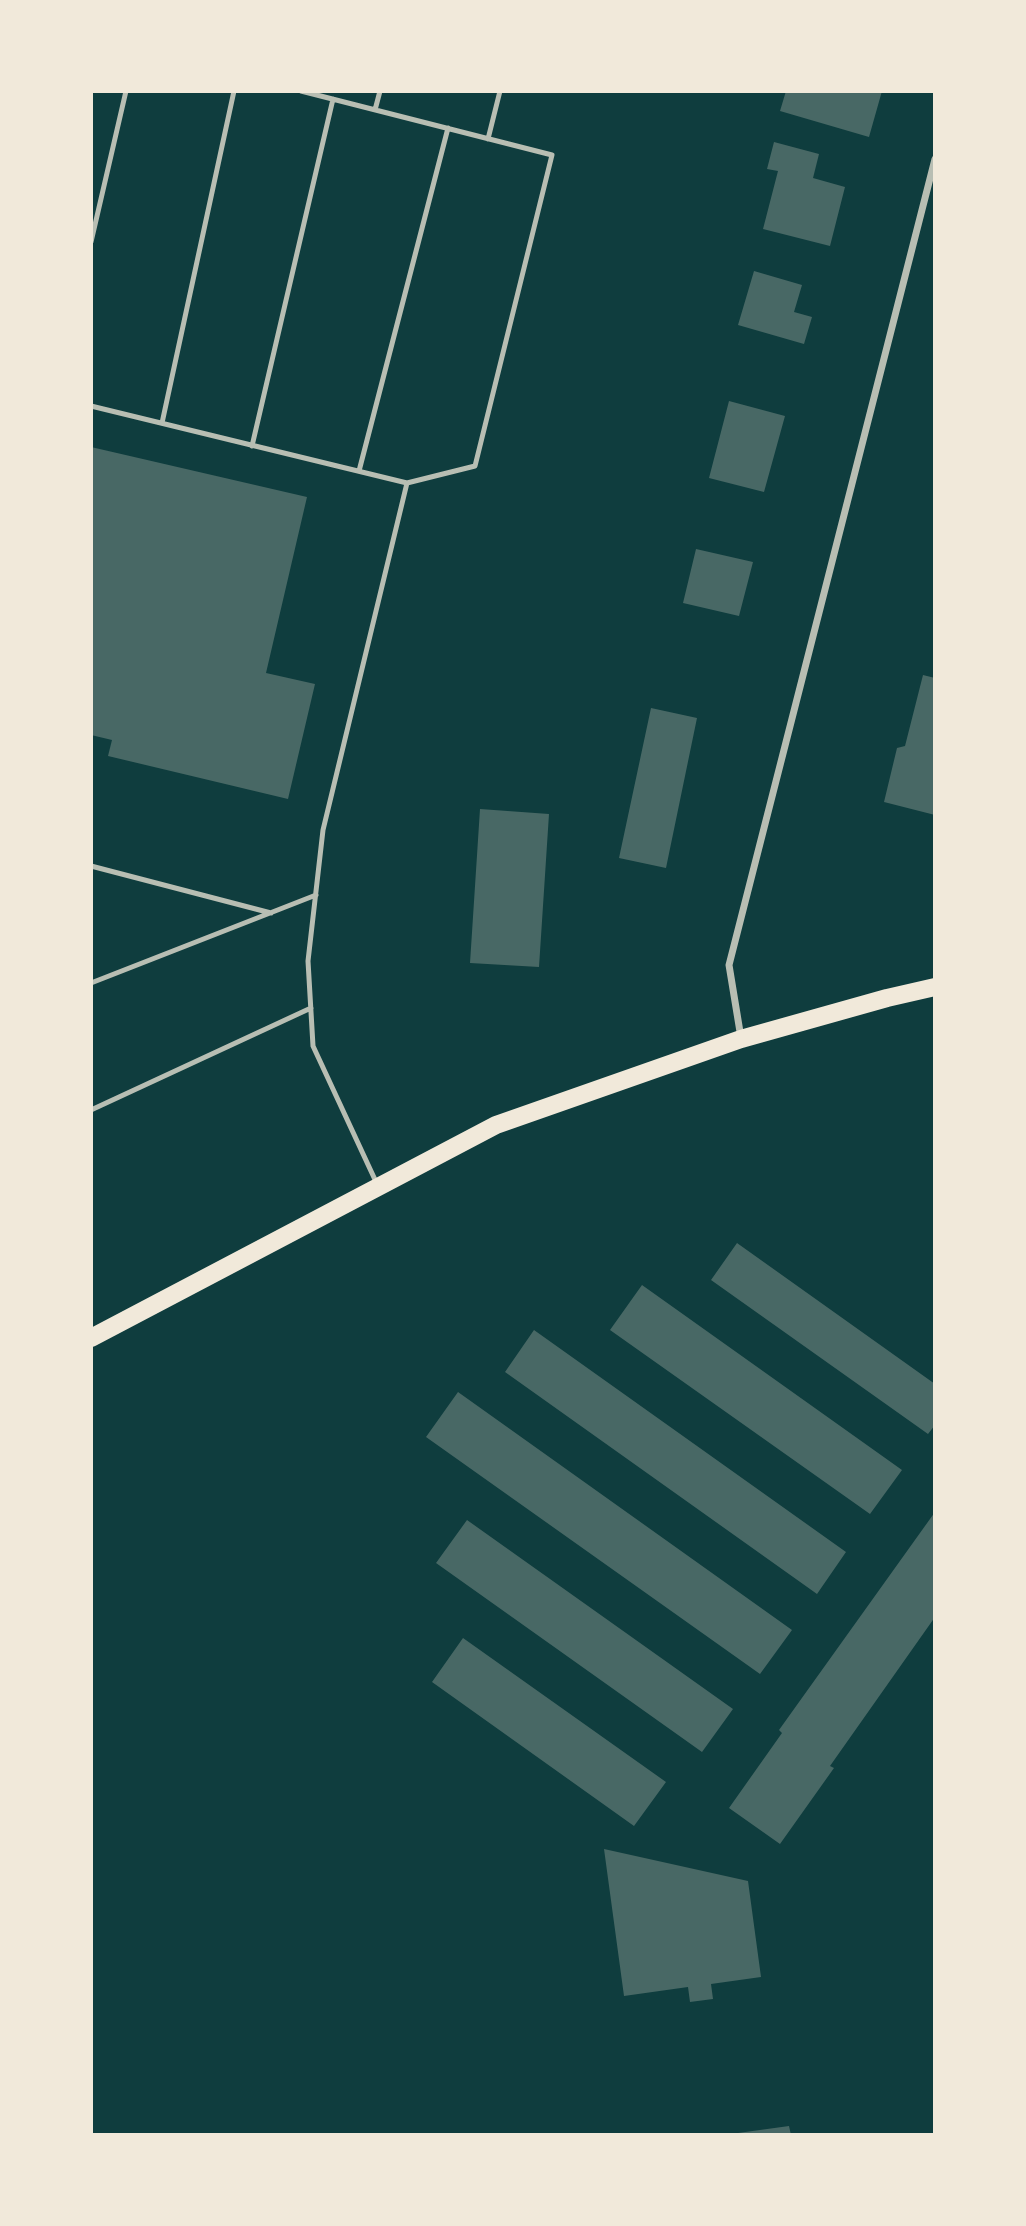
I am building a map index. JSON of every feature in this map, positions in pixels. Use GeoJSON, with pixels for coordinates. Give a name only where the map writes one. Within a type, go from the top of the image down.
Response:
{"type":"FeatureCollection","features":[{"type":"Feature","properties":{"kind":"main road"},"geometry":{"type":"LineString","coordinates":[[91,1338],[496,1125],[741,1039],[935,987]]}},
{"type":"Feature","properties":{"kind":"street"},"geometry":{"type":"LineString","coordinates":[[741,1039],[729,965],[935,159]]}},
{"type":"Feature","properties":{"kind":"lane"},"geometry":{"type":"LineString","coordinates":[[91,243],[126,91]]}},
{"type":"Feature","properties":{"kind":"lane"},"geometry":{"type":"LineString","coordinates":[[162,423],[234,91]]}},
{"type":"Feature","properties":{"kind":"lane"},"geometry":{"type":"LineString","coordinates":[[91,406],[407,483],[475,467],[552,155],[302,91]]}},
{"type":"Feature","properties":{"kind":"lane"},"geometry":{"type":"LineString","coordinates":[[375,110],[380,91]]}},
{"type":"Feature","properties":{"kind":"lane"},"geometry":{"type":"LineString","coordinates":[[488,139],[500,91]]}},
{"type":"Feature","properties":{"kind":"lane"},"geometry":{"type":"LineString","coordinates":[[252,446],[333,99]]}},
{"type":"Feature","properties":{"kind":"lane"},"geometry":{"type":"LineString","coordinates":[[359,471],[448,128]]}},
{"type":"Feature","properties":{"kind":"lane"},"geometry":{"type":"LineString","coordinates":[[378,1187],[313,1045],[308,961],[323,830],[407,483]]}},
{"type":"Feature","properties":{"kind":"lane"},"geometry":{"type":"LineString","coordinates":[[91,866],[271,913]]}},
{"type":"Feature","properties":{"kind":"lane"},"geometry":{"type":"LineString","coordinates":[[91,983],[316,895]]}},
{"type":"Feature","properties":{"kind":"lane"},"geometry":{"type":"LineString","coordinates":[[91,1110],[311,1008]]}},
{"type":"Feature","properties":{"kind":"building"},"geometry":{"type":"Polygon","coordinates":[[[786,91],[882,91],[869,137],[780,111],[786,91]]]}},
{"type":"Feature","properties":{"kind":"building"},"geometry":{"type":"Polygon","coordinates":[[[774,142],[819,154],[813,178],[845,187],[830,246],[763,229],[778,171],[767,169],[774,142]]]}},
{"type":"Feature","properties":{"kind":"building"},"geometry":{"type":"Polygon","coordinates":[[[754,271],[802,285],[794,312],[812,317],[804,344],[738,325],[754,271]]]}},
{"type":"Feature","properties":{"kind":"building"},"geometry":{"type":"Polygon","coordinates":[[[729,401],[785,416],[764,492],[709,478],[729,401]]]}},
{"type":"Feature","properties":{"kind":"building"},"geometry":{"type":"Polygon","coordinates":[[[91,447],[307,497],[266,673],[315,684],[288,799],[108,756],[112,740],[91,735],[91,447]]]}},
{"type":"Feature","properties":{"kind":"building"},"geometry":{"type":"Polygon","coordinates":[[[696,549],[753,562],[739,616],[683,603],[696,549]]]}},
{"type":"Feature","properties":{"kind":"building"},"geometry":{"type":"Polygon","coordinates":[[[923,675],[935,678],[935,815],[884,802],[897,748],[905,746],[923,675]]]}},
{"type":"Feature","properties":{"kind":"building"},"geometry":{"type":"Polygon","coordinates":[[[651,708],[697,718],[666,868],[619,858],[651,708]]]}},
{"type":"Feature","properties":{"kind":"building"},"geometry":{"type":"Polygon","coordinates":[[[480,809],[549,814],[539,967],[470,963],[480,809]]]}},
{"type":"Feature","properties":{"kind":"building"},"geometry":{"type":"Polygon","coordinates":[[[737,1243],[935,1384],[935,1425],[928,1434],[711,1280],[737,1243]]]}},
{"type":"Feature","properties":{"kind":"building"},"geometry":{"type":"Polygon","coordinates":[[[642,1285],[902,1470],[870,1514],[610,1330],[642,1285]]]}},
{"type":"Feature","properties":{"kind":"building"},"geometry":{"type":"Polygon","coordinates":[[[534,1330],[846,1552],[817,1594],[505,1372],[534,1330]]]}},
{"type":"Feature","properties":{"kind":"building"},"geometry":{"type":"Polygon","coordinates":[[[458,1392],[792,1630],[760,1674],[426,1437],[458,1392]]]}},
{"type":"Feature","properties":{"kind":"building"},"geometry":{"type":"Polygon","coordinates":[[[935,1512],[935,1617],[830,1766],[834,1768],[780,1844],[729,1808],[782,1733],[779,1730],[935,1512]]]}},
{"type":"Feature","properties":{"kind":"building"},"geometry":{"type":"Polygon","coordinates":[[[467,1520],[733,1709],[702,1752],[436,1563],[467,1520]]]}},
{"type":"Feature","properties":{"kind":"building"},"geometry":{"type":"Polygon","coordinates":[[[463,1638],[666,1782],[634,1826],[432,1682],[463,1638]]]}},
{"type":"Feature","properties":{"kind":"building"},"geometry":{"type":"Polygon","coordinates":[[[604,1849],[748,1881],[761,1977],[711,1984],[713,1999],[690,2002],[688,1987],[624,1996],[604,1849]]]}},
{"type":"Feature","properties":{"kind":"building"},"geometry":{"type":"Polygon","coordinates":[[[789,2126],[791,2135],[738,2135],[738,2133],[789,2126]]]}}]}
